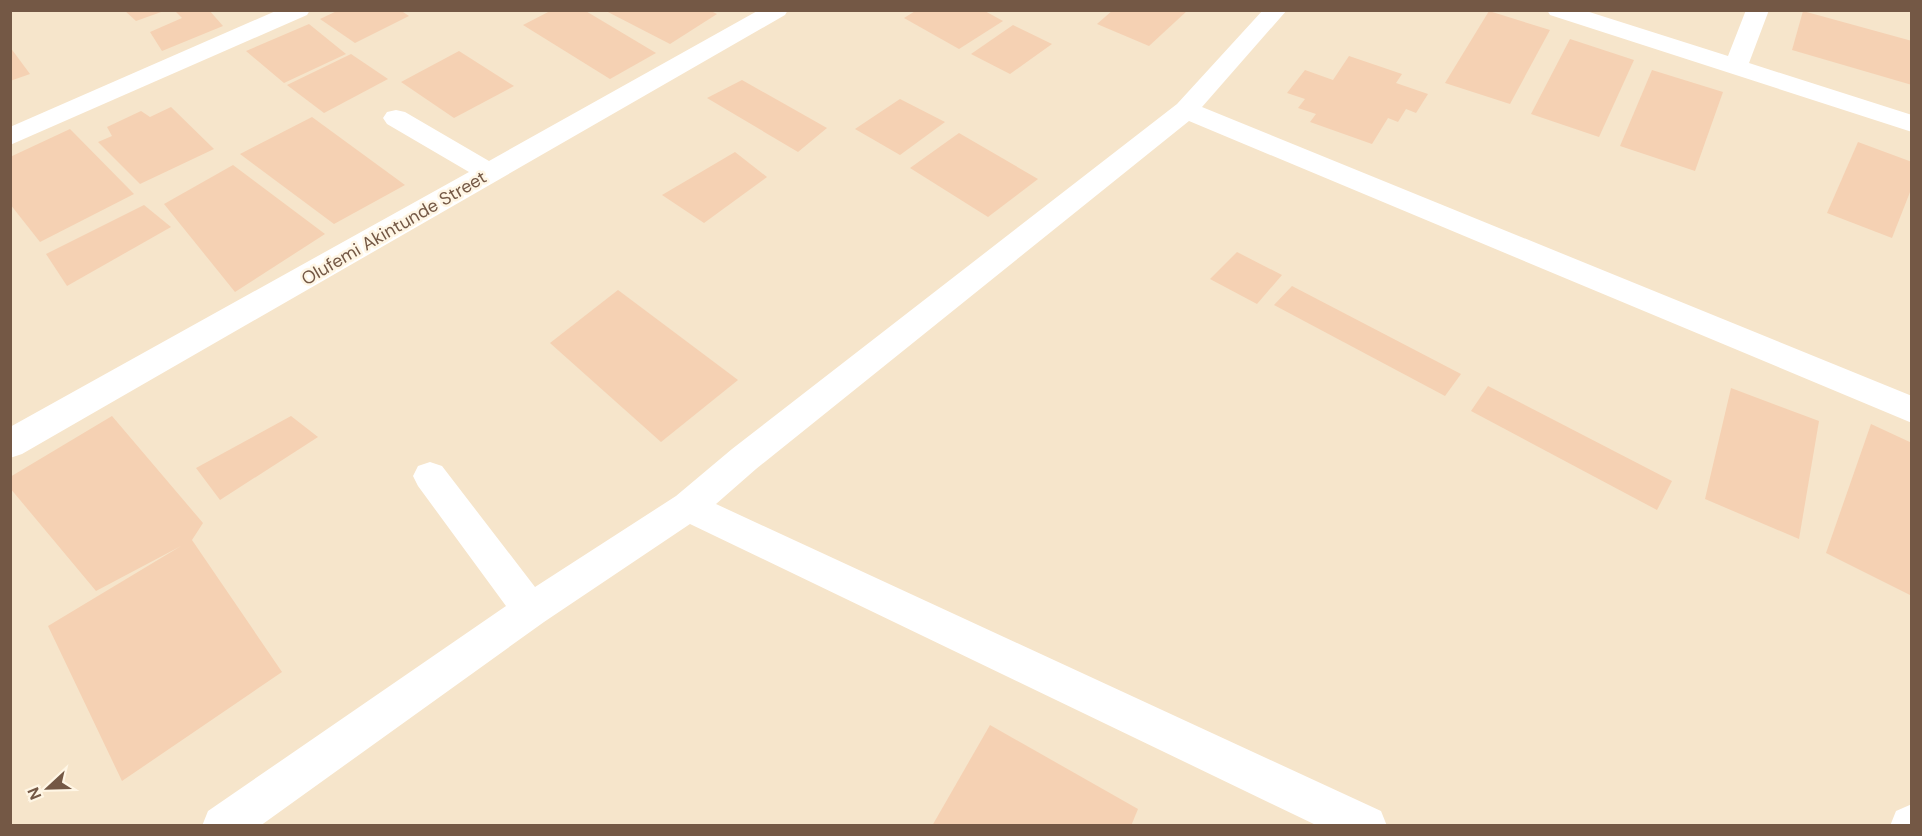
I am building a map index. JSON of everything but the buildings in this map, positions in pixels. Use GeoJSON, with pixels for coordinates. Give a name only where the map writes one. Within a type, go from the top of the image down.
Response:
{"type":"FeatureCollection","features":[{"type":"Feature","properties":{"kind":"street"},"geometry":{"type":"LineString","coordinates":[[10,137],[299,10]]}},
{"type":"Feature","properties":{"kind":"street","name":"Olufemi Akintunde Street"},"geometry":{"type":"LineString","coordinates":[[10,444],[777,10]]}},
{"type":"Feature","properties":{"kind":"street"},"geometry":{"type":"LineString","coordinates":[[223,825],[531,610],[688,507],[744,459],[1186,110],[1276,10]]}},
{"type":"Feature","properties":{"kind":"street"},"geometry":{"type":"LineString","coordinates":[[1558,10],[1911,124]]}},
{"type":"Feature","properties":{"kind":"street"},"geometry":{"type":"LineString","coordinates":[[1736,66],[1758,10]]}},
{"type":"Feature","properties":{"kind":"street"},"geometry":{"type":"LineString","coordinates":[[1186,110],[1911,410]]}},
{"type":"Feature","properties":{"kind":"street"},"geometry":{"type":"LineString","coordinates":[[396,118],[490,173]]}},
{"type":"Feature","properties":{"kind":"street"},"geometry":{"type":"LineString","coordinates":[[430,476],[531,610]]}},
{"type":"Feature","properties":{"kind":"street"},"geometry":{"type":"LineString","coordinates":[[688,507],[1366,825]]}},
{"type":"Feature","properties":{"kind":"shaded area"},"geometry":{"type":"Polygon","coordinates":[[[11,11],[1911,11],[1911,825],[11,825],[11,11]]]}}]}
